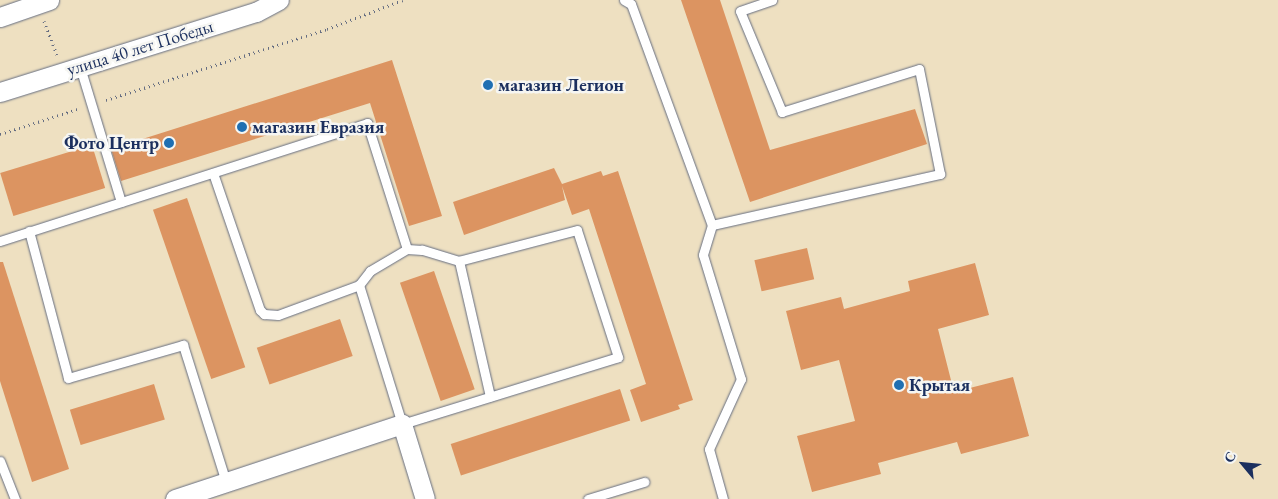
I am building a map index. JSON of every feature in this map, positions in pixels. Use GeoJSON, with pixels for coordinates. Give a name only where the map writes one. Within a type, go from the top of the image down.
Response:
{"type":"FeatureCollection","features":[{"type":"Feature","properties":{"kind":"street","name":"улица 40 лет Победы"},"geometry":{"type":"LineString","coordinates":[[0,92],[256,12],[279,0]]}},
{"type":"Feature","properties":{"kind":"street"},"geometry":{"type":"LineString","coordinates":[[0,17],[44,2]]}},
{"type":"Feature","properties":{"kind":"street"},"geometry":{"type":"LineString","coordinates":[[175,499],[402,424],[425,499]]}},
{"type":"Feature","properties":{"kind":"lane"},"geometry":{"type":"LineString","coordinates":[[624,0],[631,4],[712,224],[703,254],[742,379],[709,449],[723,499]]}},
{"type":"Feature","properties":{"kind":"lane"},"geometry":{"type":"LineString","coordinates":[[712,224],[940,174],[919,69],[782,112],[740,11],[772,0]]}},
{"type":"Feature","properties":{"kind":"lane"},"geometry":{"type":"LineString","coordinates":[[71,69],[91,105],[121,202]]}},
{"type":"Feature","properties":{"kind":"lane"},"geometry":{"type":"LineString","coordinates":[[0,240],[367,123],[407,248]]}},
{"type":"Feature","properties":{"kind":"lane"},"geometry":{"type":"LineString","coordinates":[[213,173],[264,314],[278,315],[359,285],[370,271],[407,248],[422,250],[459,261],[578,230],[618,357],[402,424],[359,285]]}},
{"type":"Feature","properties":{"kind":"lane"},"geometry":{"type":"LineString","coordinates":[[29,231],[68,378],[183,345],[226,482]]}},
{"type":"Feature","properties":{"kind":"lane"},"geometry":{"type":"LineString","coordinates":[[459,261],[490,396]]}},
{"type":"Feature","properties":{"kind":"lane"},"geometry":{"type":"LineString","coordinates":[[0,461],[15,499]]}},
{"type":"Feature","properties":{"kind":"lane"},"geometry":{"type":"LineString","coordinates":[[588,499],[644,482]]}},
{"type":"Feature","properties":{"kind":"path"},"geometry":{"type":"LineString","coordinates":[[0,134],[327,29],[403,0]]}},
{"type":"Feature","properties":{"kind":"path"},"geometry":{"type":"LineString","coordinates":[[44,2],[71,69]]}},
{"type":"Feature","properties":{"kind":"building"},"geometry":{"type":"Polygon","coordinates":[[[681,0],[720,0],[770,150],[915,109],[927,144],[750,202],[681,0]]]}},
{"type":"Feature","properties":{"kind":"building"},"geometry":{"type":"Polygon","coordinates":[[[392,60],[442,216],[409,226],[370,103],[121,181],[111,149],[392,60]]]}},
{"type":"Feature","properties":{"kind":"building"},"geometry":{"type":"Polygon","coordinates":[[[92,145],[105,188],[13,216],[0,173],[92,145]]]}},
{"type":"Feature","properties":{"kind":"building"},"geometry":{"type":"Polygon","coordinates":[[[554,168],[562,184],[601,171],[603,176],[618,171],[693,400],[678,405],[680,409],[641,422],[630,390],[646,384],[589,209],[572,215],[562,186],[565,200],[464,235],[453,202],[554,168]]]}},
{"type":"Feature","properties":{"kind":"building"},"geometry":{"type":"Polygon","coordinates":[[[187,198],[245,367],[211,379],[153,210],[187,198]]]}},
{"type":"Feature","properties":{"kind":"building"},"geometry":{"type":"Polygon","coordinates":[[[807,248],[814,279],[762,291],[754,260],[807,248]]]}},
{"type":"Feature","properties":{"kind":"building"},"geometry":{"type":"Polygon","coordinates":[[[0,262],[3,262],[69,469],[32,482],[0,381],[0,262]]]}},
{"type":"Feature","properties":{"kind":"building","name":"Крытая"},"geometry":{"type":"Polygon","coordinates":[[[975,263],[989,315],[938,329],[954,392],[1013,377],[1029,436],[961,454],[957,442],[878,463],[881,474],[812,492],[797,436],[855,421],[839,360],[801,370],[786,311],[841,297],[844,309],[910,291],[908,281],[975,263]]]}},
{"type":"Feature","properties":{"kind":"building"},"geometry":{"type":"Polygon","coordinates":[[[434,271],[475,389],[441,401],[400,283],[434,271]]]}},
{"type":"Feature","properties":{"kind":"building"},"geometry":{"type":"Polygon","coordinates":[[[340,319],[353,356],[269,385],[257,348],[340,319]]]}},
{"type":"Feature","properties":{"kind":"building"},"geometry":{"type":"Polygon","coordinates":[[[154,384],[165,419],[81,445],[70,410],[154,384]]]}},
{"type":"Feature","properties":{"kind":"building"},"geometry":{"type":"Polygon","coordinates":[[[620,389],[630,420],[461,475],[451,444],[620,389]]]}},
{"type":"Feature","properties":{"kind":"place","name":"магазин Легион"},"geometry":{"type":"Point","coordinates":[488,85]}},
{"type":"Feature","properties":{"kind":"place","name":"магазин Евразия"},"geometry":{"type":"Point","coordinates":[242,127]}},
{"type":"Feature","properties":{"kind":"place","name":"Фото Центр"},"geometry":{"type":"Point","coordinates":[169,143]}},
{"type":"Feature","properties":{"kind":"place","name":"Крытая"},"geometry":{"type":"Point","coordinates":[899,385]}}]}
